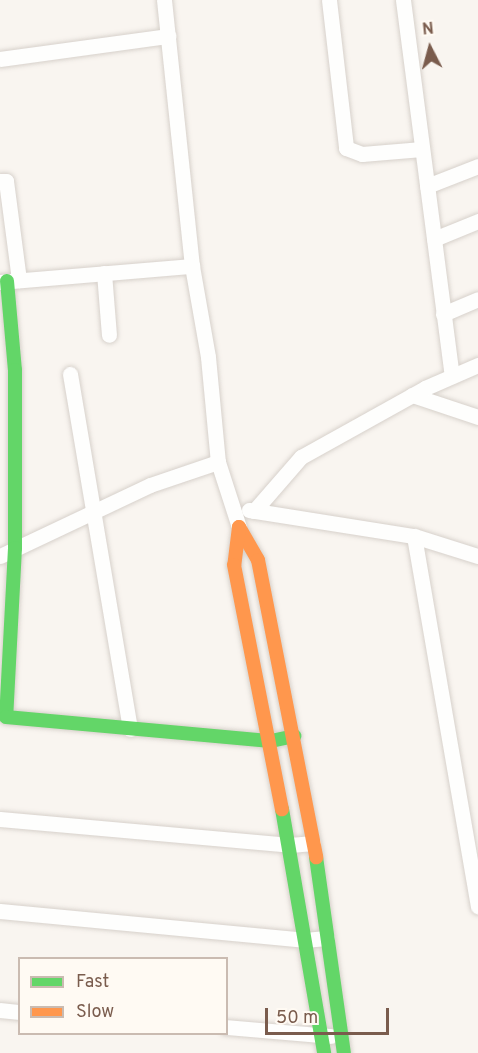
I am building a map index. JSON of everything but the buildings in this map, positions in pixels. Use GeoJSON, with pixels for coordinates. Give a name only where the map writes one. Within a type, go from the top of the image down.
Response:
{"type":"FeatureCollection","features":[{"type":"Feature","properties":{"kind":"street"},"geometry":{"type":"LineString","coordinates":[[164,0],[192,266],[208,357],[218,462],[239,527],[258,560],[313,843],[344,1053]]}},
{"type":"Feature","properties":{"kind":"street"},"geometry":{"type":"LineString","coordinates":[[329,0],[346,148],[362,154],[422,149]]}},
{"type":"Feature","properties":{"kind":"street"},"geometry":{"type":"LineString","coordinates":[[403,0],[452,376]]}},
{"type":"Feature","properties":{"kind":"street"},"geometry":{"type":"LineString","coordinates":[[0,59],[168,36]]}},
{"type":"Feature","properties":{"kind":"street"},"geometry":{"type":"LineString","coordinates":[[427,186],[478,166]]}},
{"type":"Feature","properties":{"kind":"street"},"geometry":{"type":"LineString","coordinates":[[0,181],[6,181],[15,370],[15,548],[6,717],[271,741],[294,736]]}},
{"type":"Feature","properties":{"kind":"street"},"geometry":{"type":"LineString","coordinates":[[434,239],[478,221]]}},
{"type":"Feature","properties":{"kind":"street"},"geometry":{"type":"LineString","coordinates":[[9,281],[192,266]]}},
{"type":"Feature","properties":{"kind":"street"},"geometry":{"type":"LineString","coordinates":[[104,273],[109,335]]}},
{"type":"Feature","properties":{"kind":"street"},"geometry":{"type":"LineString","coordinates":[[444,314],[478,299]]}},
{"type":"Feature","properties":{"kind":"street"},"geometry":{"type":"LineString","coordinates":[[254,511],[301,457],[412,395],[478,365]]}},
{"type":"Feature","properties":{"kind":"street"},"geometry":{"type":"LineString","coordinates":[[70,374],[91,515],[130,729]]}},
{"type":"Feature","properties":{"kind":"street"},"geometry":{"type":"LineString","coordinates":[[412,395],[478,417]]}},
{"type":"Feature","properties":{"kind":"street"},"geometry":{"type":"LineString","coordinates":[[0,555],[91,515],[150,485],[218,462]]}},
{"type":"Feature","properties":{"kind":"street"},"geometry":{"type":"LineString","coordinates":[[234,508],[414,536],[478,556]]}},
{"type":"Feature","properties":{"kind":"street"},"geometry":{"type":"LineString","coordinates":[[239,527],[234,565],[271,741],[304,940],[323,1036],[324,1053]]}},
{"type":"Feature","properties":{"kind":"street"},"geometry":{"type":"LineString","coordinates":[[414,536],[478,907]]}},
{"type":"Feature","properties":{"kind":"street"},"geometry":{"type":"LineString","coordinates":[[0,819],[290,845],[313,843]]}},
{"type":"Feature","properties":{"kind":"street"},"geometry":{"type":"LineString","coordinates":[[0,911],[304,940],[327,938]]}},
{"type":"Feature","properties":{"kind":"street"},"geometry":{"type":"LineString","coordinates":[[0,1010],[18,1012]]}},
{"type":"Feature","properties":{"kind":"street"},"geometry":{"type":"LineString","coordinates":[[228,1027],[323,1036],[342,1035]]}},
{"type":"Feature","properties":{"kind":"traffic: fast"},"geometry":{"type":"LineString","coordinates":[[7,281],[15,370],[15,548],[6,717],[271,741],[294,736]]}},
{"type":"Feature","properties":{"kind":"traffic: fast"},"geometry":{"type":"LineString","coordinates":[[282,809],[324,1053]]}},
{"type":"Feature","properties":{"kind":"traffic: fast"},"geometry":{"type":"LineString","coordinates":[[316,857],[344,1053]]}},
{"type":"Feature","properties":{"kind":"traffic: slow"},"geometry":{"type":"LineString","coordinates":[[239,527],[258,560],[316,857]]}},
{"type":"Feature","properties":{"kind":"traffic: slow"},"geometry":{"type":"LineString","coordinates":[[239,527],[234,565],[282,809]]}}]}
